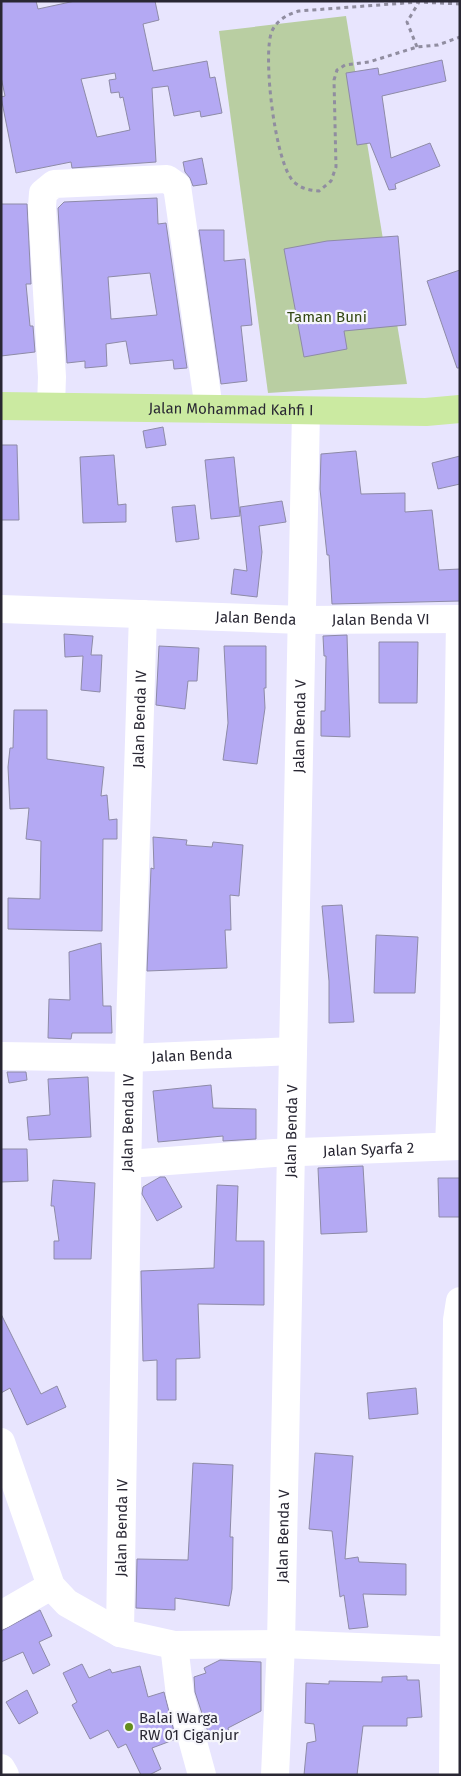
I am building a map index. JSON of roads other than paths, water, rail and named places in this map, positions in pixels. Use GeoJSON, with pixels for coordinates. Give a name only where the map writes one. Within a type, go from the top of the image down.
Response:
{"type":"FeatureCollection","features":[{"type":"Feature","properties":{"kind":"main road","name":"Jalan Mohammad Kahfi I"},"geometry":{"type":"LineString","coordinates":[[1,406],[51,405],[209,410],[426,412],[460,409]]}},
{"type":"Feature","properties":{"kind":"street"},"geometry":{"type":"LineString","coordinates":[[51,405],[52,377],[42,208],[43,193],[54,184],[167,179],[177,186],[209,410]]}},
{"type":"Feature","properties":{"kind":"street","name":"Jalan Benda"},"geometry":{"type":"LineString","coordinates":[[1,608],[302,620],[306,410]]}},
{"type":"Feature","properties":{"kind":"street","name":"Jalan Benda IV"},"geometry":{"type":"LineString","coordinates":[[120,1633],[129,1058],[143,614]]}},
{"type":"Feature","properties":{"kind":"street","name":"Jalan Benda VI"},"geometry":{"type":"LineString","coordinates":[[302,620],[460,620]]}},
{"type":"Feature","properties":{"kind":"street","name":"Jalan Benda V"},"geometry":{"type":"LineString","coordinates":[[275,1775],[281,1644],[302,620]]}},
{"type":"Feature","properties":{"kind":"street"},"geometry":{"type":"LineString","coordinates":[[454,1146],[457,1022],[460,620]]}},
{"type":"Feature","properties":{"kind":"street","name":"Jalan Benda"},"geometry":{"type":"LineString","coordinates":[[1,1056],[129,1058],[293,1051]]}},
{"type":"Feature","properties":{"kind":"street","name":"Jalan Syarfa 2"},"geometry":{"type":"LineString","coordinates":[[128,1164],[291,1152],[454,1146]]}},
{"type":"Feature","properties":{"kind":"street"},"geometry":{"type":"LineString","coordinates":[[453,1775],[456,1651],[457,1320],[460,1301]]}},
{"type":"Feature","properties":{"kind":"street"},"geometry":{"type":"LineString","coordinates":[[1,1442],[51,1586],[67,1603],[120,1633],[174,1645],[281,1644],[456,1651]]}},
{"type":"Feature","properties":{"kind":"street"},"geometry":{"type":"LineString","coordinates":[[1,1615],[51,1586]]}},
{"type":"Feature","properties":{"kind":"street"},"geometry":{"type":"LineString","coordinates":[[174,1645],[180,1695],[202,1775]]}},
{"type":"Feature","properties":{"kind":"street"},"geometry":{"type":"LineString","coordinates":[[1,1768],[5,1775]]}},
{"type":"Feature","properties":{"kind":"place","name":"Balai Warga RW 01 Ciganjur"},"geometry":{"type":"Point","coordinates":[129,1727]}},
{"type":"Feature","properties":{"kind":"park label","name":"Taman Buni"},"geometry":{"type":"Point","coordinates":[327,317]}}]}
